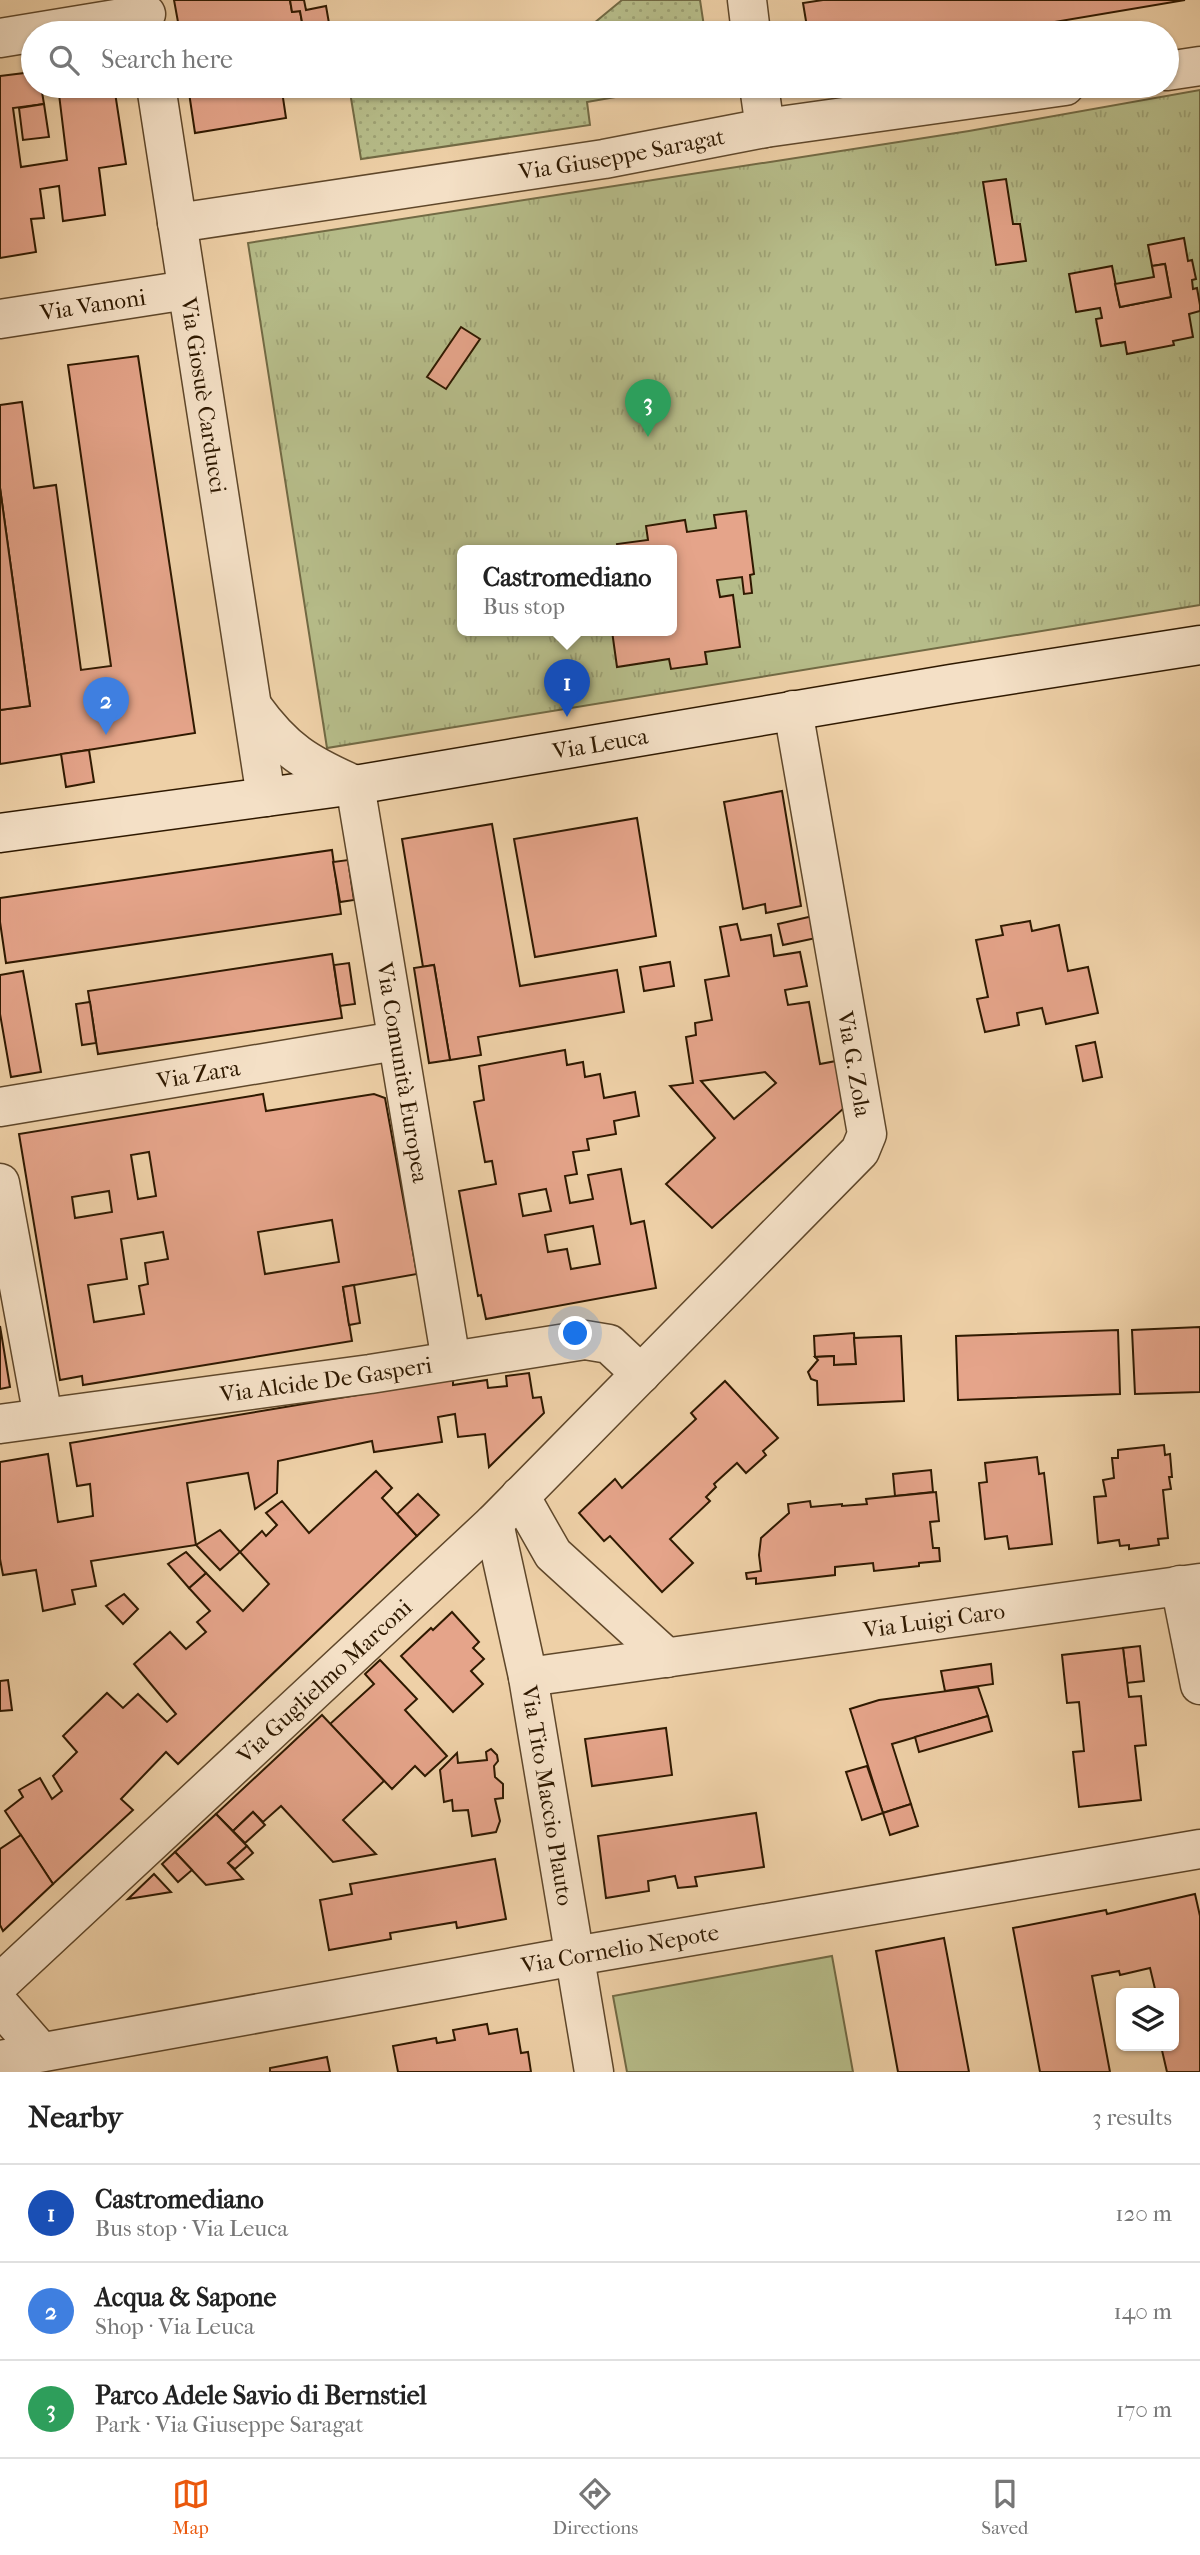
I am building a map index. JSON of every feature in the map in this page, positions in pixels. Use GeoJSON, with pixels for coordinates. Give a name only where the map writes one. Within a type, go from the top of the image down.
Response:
{"type":"FeatureCollection","features":[{"type":"Feature","properties":{"kind":"street"},"geometry":{"type":"LineString","coordinates":[[747,0],[750,21]]}},
{"type":"Feature","properties":{"kind":"street"},"geometry":{"type":"LineString","coordinates":[[113,21],[146,16]]}},
{"type":"Feature","properties":{"kind":"street"},"geometry":{"type":"LineString","coordinates":[[0,38],[21,35]]}},
{"type":"Feature","properties":{"kind":"street"},"geometry":{"type":"LineString","coordinates":[[1179,69],[1200,66]]}},
{"type":"Feature","properties":{"kind":"street","name":"Via Giosuè Carducci"},"geometry":{"type":"LineString","coordinates":[[158,98],[266,797]]}},
{"type":"Feature","properties":{"kind":"street"},"geometry":{"type":"LineString","coordinates":[[761,98],[765,128]]}},
{"type":"Feature","properties":{"kind":"street","name":"Via Giuseppe Saragat"},"geometry":{"type":"LineString","coordinates":[[177,223],[604,159],[765,128],[979,98]]}},
{"type":"Feature","properties":{"kind":"street","name":"Via Vanoni"},"geometry":{"type":"LineString","coordinates":[[0,319],[187,290]]}},
{"type":"Feature","properties":{"kind":"street","name":"Via Leuca"},"geometry":{"type":"LineString","coordinates":[[0,833],[355,785],[793,710],[1200,645]]}},
{"type":"Feature","properties":{"kind":"street","name":"Via Giosuè Carducci"},"geometry":{"type":"LineString","coordinates":[[252,706],[287,748],[319,769],[355,785]]}},
{"type":"Feature","properties":{"kind":"street","name":"Via G. Zola"},"geometry":{"type":"LineString","coordinates":[[641,1374],[860,1152],[867,1134],[793,710]]}},
{"type":"Feature","properties":{"kind":"street","name":"Via Comunità Europea"},"geometry":{"type":"LineString","coordinates":[[355,785],[451,1361]]}},
{"type":"Feature","properties":{"kind":"street","name":"Via Zara"},"geometry":{"type":"LineString","coordinates":[[0,1107],[396,1041]]}},
{"type":"Feature","properties":{"kind":"street"},"geometry":{"type":"LineString","coordinates":[[0,1183],[43,1417]]}},
{"type":"Feature","properties":{"kind":"street","name":"Via Alcide De Gasperi"},"geometry":{"type":"LineString","coordinates":[[0,1424],[585,1340],[609,1344],[641,1374]]}},
{"type":"Feature","properties":{"kind":"street","name":"Via Guglielmo Marconi"},"geometry":{"type":"LineString","coordinates":[[0,1983],[494,1523],[641,1374]]}},
{"type":"Feature","properties":{"kind":"street"},"geometry":{"type":"LineString","coordinates":[[520,1496],[553,1554],[667,1658]]}},
{"type":"Feature","properties":{"kind":"street","name":"Via Tito Maccio Plauto"},"geometry":{"type":"LineString","coordinates":[[494,1523],[528,1677],[594,2072]]}},
{"type":"Feature","properties":{"kind":"street"},"geometry":{"type":"LineString","coordinates":[[1190,1584],[1200,1685]]}},
{"type":"Feature","properties":{"kind":"street","name":"Via Luigi Caro"},"geometry":{"type":"LineString","coordinates":[[528,1677],[1190,1584]]}},
{"type":"Feature","properties":{"kind":"street","name":"Via Cornelio Nepote"},"geometry":{"type":"LineString","coordinates":[[0,2060],[575,1956],[1200,1849]]}},
{"type":"Feature","properties":{"kind":"street"},"geometry":{"type":"LineString","coordinates":[[0,2005],[41,2052]]}},
{"type":"Feature","properties":{"kind":"green space"},"geometry":{"type":"Polygon","coordinates":[[[622,0],[700,0],[703,21],[597,21],[622,0]]]}},
{"type":"Feature","properties":{"kind":"green space"},"geometry":{"type":"Polygon","coordinates":[[[1200,90],[1200,605],[327,748],[248,243],[969,131],[1155,98],[1179,98],[1179,94],[1200,90]]]}},
{"type":"Feature","properties":{"kind":"green space"},"geometry":{"type":"Polygon","coordinates":[[[351,98],[610,98],[587,102],[590,125],[361,159],[351,98]]]}},
{"type":"Feature","properties":{"kind":"green space"},"geometry":{"type":"Polygon","coordinates":[[[832,1956],[853,2072],[627,2072],[613,1996],[832,1956]]]}},
{"type":"Feature","properties":{"kind":"building"},"geometry":{"type":"Polygon","coordinates":[[[174,0],[290,0],[292,12],[300,11],[302,21],[178,21],[174,0]]]}},
{"type":"Feature","properties":{"kind":"building"},"geometry":{"type":"Polygon","coordinates":[[[290,0],[304,0],[306,10],[326,6],[329,21],[302,21],[300,11],[292,12],[290,0]]]}},
{"type":"Feature","properties":{"kind":"building"},"geometry":{"type":"Polygon","coordinates":[[[823,0],[1185,0],[1061,21],[806,21],[803,3],[823,0]]]}},
{"type":"Feature","properties":{"kind":"building"},"geometry":{"type":"Polygon","coordinates":[[[21,73],[21,98],[43,98],[44,104],[13,108],[21,167],[67,160],[59,98],[116,98],[126,164],[99,168],[105,215],[63,221],[59,186],[40,189],[44,218],[31,219],[36,252],[0,258],[0,76],[21,73]]]}},
{"type":"Feature","properties":{"kind":"building"},"geometry":{"type":"Polygon","coordinates":[[[190,98],[283,98],[286,118],[195,133],[190,98]]]}},
{"type":"Feature","properties":{"kind":"building"},"geometry":{"type":"Polygon","coordinates":[[[44,104],[49,137],[23,140],[19,108],[44,104]]]}},
{"type":"Feature","properties":{"kind":"building"},"geometry":{"type":"Polygon","coordinates":[[[1006,179],[1013,224],[1020,224],[1026,261],[996,265],[983,182],[1006,179]]]}},
{"type":"Feature","properties":{"kind":"building"},"geometry":{"type":"Polygon","coordinates":[[[1184,238],[1188,261],[1192,260],[1196,279],[1192,280],[1193,289],[1197,288],[1200,305],[1200,311],[1189,314],[1193,337],[1173,341],[1174,345],[1127,354],[1125,342],[1101,346],[1096,319],[1102,318],[1100,308],[1076,312],[1069,274],[1112,266],[1120,307],[1171,297],[1165,264],[1152,266],[1148,245],[1184,238]]]}},
{"type":"Feature","properties":{"kind":"building"},"geometry":{"type":"Polygon","coordinates":[[[1165,264],[1171,297],[1120,307],[1115,284],[1154,277],[1152,266],[1165,264]]]}},
{"type":"Feature","properties":{"kind":"building"},"geometry":{"type":"Polygon","coordinates":[[[461,327],[480,339],[446,389],[427,377],[461,327]]]}},
{"type":"Feature","properties":{"kind":"building"},"geometry":{"type":"Polygon","coordinates":[[[138,356],[195,733],[0,764],[0,710],[30,706],[0,488],[0,405],[22,402],[34,488],[56,485],[81,670],[111,666],[68,365],[138,356]]]}},
{"type":"Feature","properties":{"kind":"building"},"geometry":{"type":"Polygon","coordinates":[[[0,488],[30,706],[0,710],[0,488]]]}},
{"type":"Feature","properties":{"kind":"building"},"geometry":{"type":"Polygon","coordinates":[[[746,511],[754,574],[750,575],[752,593],[744,594],[742,577],[717,580],[720,597],[733,595],[740,647],[705,652],[707,664],[671,669],[669,659],[617,667],[613,636],[677,636],[677,545],[617,544],[648,540],[646,526],[685,520],[687,532],[716,528],[714,515],[746,511]]]}},
{"type":"Feature","properties":{"kind":"building"},"geometry":{"type":"Polygon","coordinates":[[[89,750],[94,782],[66,787],[61,754],[89,750]]]}},
{"type":"Feature","properties":{"kind":"building"},"geometry":{"type":"Polygon","coordinates":[[[782,791],[801,906],[766,913],[765,904],[743,909],[724,802],[782,791]]]}},
{"type":"Feature","properties":{"kind":"building"},"geometry":{"type":"Polygon","coordinates":[[[637,818],[656,936],[535,957],[514,839],[637,818]]]}},
{"type":"Feature","properties":{"kind":"building"},"geometry":{"type":"Polygon","coordinates":[[[492,824],[520,986],[617,970],[624,1012],[478,1037],[481,1055],[450,1060],[434,965],[423,967],[402,839],[492,824]]]}},
{"type":"Feature","properties":{"kind":"building"},"geometry":{"type":"Polygon","coordinates":[[[332,850],[341,914],[6,963],[0,922],[0,898],[332,850]]]}},
{"type":"Feature","properties":{"kind":"building"},"geometry":{"type":"Polygon","coordinates":[[[348,860],[354,900],[340,902],[333,862],[348,860]]]}},
{"type":"Feature","properties":{"kind":"building"},"geometry":{"type":"Polygon","coordinates":[[[813,916],[816,938],[783,945],[778,924],[813,916]]]}},
{"type":"Feature","properties":{"kind":"building"},"geometry":{"type":"Polygon","coordinates":[[[1030,921],[1032,931],[1059,925],[1068,971],[1088,967],[1098,1013],[1046,1024],[1042,1008],[1017,1013],[1019,1025],[985,1032],[977,999],[988,997],[976,940],[1003,935],[1001,926],[1030,921]]]}},
{"type":"Feature","properties":{"kind":"building"},"geometry":{"type":"Polygon","coordinates":[[[737,924],[741,940],[771,935],[774,956],[800,952],[807,986],[785,990],[788,1005],[809,1002],[820,1064],[836,1061],[844,1108],[712,1228],[666,1184],[715,1138],[670,1086],[693,1083],[686,1037],[696,1035],[695,1023],[712,1020],[705,980],[729,976],[720,927],[737,924]],[[765,1072],[701,1081],[734,1119],[776,1083],[765,1072]]]}},
{"type":"Feature","properties":{"kind":"building"},"geometry":{"type":"Polygon","coordinates":[[[332,954],[342,1018],[98,1054],[88,991],[332,954]]]}},
{"type":"Feature","properties":{"kind":"building"},"geometry":{"type":"Polygon","coordinates":[[[670,962],[674,986],[644,991],[640,967],[670,962]]]}},
{"type":"Feature","properties":{"kind":"building"},"geometry":{"type":"Polygon","coordinates":[[[349,963],[355,1004],[340,1006],[334,965],[349,963]]]}},
{"type":"Feature","properties":{"kind":"building"},"geometry":{"type":"Polygon","coordinates":[[[434,965],[450,1060],[429,1063],[414,968],[434,965]]]}},
{"type":"Feature","properties":{"kind":"building"},"geometry":{"type":"Polygon","coordinates":[[[23,971],[41,1072],[11,1077],[0,1014],[0,975],[23,971]]]}},
{"type":"Feature","properties":{"kind":"building"},"geometry":{"type":"Polygon","coordinates":[[[90,1002],[96,1043],[82,1045],[76,1004],[90,1002]]]}},
{"type":"Feature","properties":{"kind":"building"},"geometry":{"type":"Polygon","coordinates":[[[1095,1042],[1102,1077],[1083,1081],[1076,1046],[1095,1042]]]}},
{"type":"Feature","properties":{"kind":"building"},"geometry":{"type":"Polygon","coordinates":[[[565,1050],[567,1065],[583,1062],[585,1077],[600,1074],[604,1098],[635,1092],[639,1116],[614,1121],[616,1134],[587,1139],[589,1150],[573,1152],[577,1174],[565,1176],[570,1203],[593,1199],[588,1175],[621,1169],[631,1224],[644,1221],[656,1288],[486,1319],[481,1295],[478,1296],[459,1191],[496,1184],[492,1161],[485,1162],[474,1102],[484,1100],[479,1066],[565,1050]],[[546,1189],[519,1194],[523,1216],[551,1211],[546,1189]],[[593,1226],[545,1235],[548,1252],[567,1249],[571,1269],[600,1264],[593,1226]]]}},
{"type":"Feature","properties":{"kind":"building"},"geometry":{"type":"Polygon","coordinates":[[[263,1094],[266,1111],[374,1094],[385,1098],[417,1274],[343,1287],[352,1341],[83,1385],[82,1376],[60,1380],[19,1134],[263,1094]],[[149,1152],[131,1155],[138,1199],[156,1196],[149,1152]],[[109,1191],[72,1197],[75,1218],[112,1212],[109,1191]],[[332,1220],[258,1232],[265,1274],[339,1262],[332,1220]],[[163,1232],[121,1239],[127,1279],[88,1285],[94,1322],[144,1314],[139,1286],[148,1284],[145,1263],[168,1259],[163,1232]]]}},
{"type":"Feature","properties":{"kind":"building"},"geometry":{"type":"Polygon","coordinates":[[[354,1285],[360,1323],[349,1325],[343,1287],[354,1285]]]}},
{"type":"Feature","properties":{"kind":"building"},"geometry":{"type":"Polygon","coordinates":[[[0,1326],[10,1387],[0,1389],[0,1326]]]}},
{"type":"Feature","properties":{"kind":"building"},"geometry":{"type":"Polygon","coordinates":[[[1200,1327],[1200,1392],[1135,1394],[1132,1330],[1200,1327]]]}},
{"type":"Feature","properties":{"kind":"building"},"geometry":{"type":"Polygon","coordinates":[[[1118,1330],[1120,1394],[958,1400],[956,1336],[1118,1330]]]}},
{"type":"Feature","properties":{"kind":"building"},"geometry":{"type":"Polygon","coordinates":[[[854,1333],[856,1364],[834,1365],[834,1356],[815,1357],[814,1336],[854,1333]]]}},
{"type":"Feature","properties":{"kind":"building"},"geometry":{"type":"Polygon","coordinates":[[[901,1336],[904,1401],[818,1405],[817,1381],[811,1379],[808,1372],[818,1360],[815,1357],[834,1356],[834,1365],[856,1364],[854,1338],[901,1336]]]}},
{"type":"Feature","properties":{"kind":"building"},"geometry":{"type":"Polygon","coordinates":[[[529,1373],[533,1398],[541,1397],[544,1413],[489,1467],[485,1434],[458,1437],[455,1414],[438,1417],[442,1442],[374,1452],[372,1441],[278,1461],[277,1493],[255,1509],[248,1473],[187,1483],[196,1545],[91,1561],[96,1586],[72,1590],[75,1604],[43,1611],[36,1570],[3,1575],[0,1559],[0,1462],[48,1454],[58,1522],[93,1516],[90,1484],[77,1486],[70,1443],[453,1379],[453,1385],[487,1380],[488,1388],[507,1386],[506,1376],[529,1373]]]}},
{"type":"Feature","properties":{"kind":"building"},"geometry":{"type":"Polygon","coordinates":[[[725,1381],[778,1438],[763,1451],[766,1455],[746,1473],[737,1463],[714,1484],[716,1487],[706,1497],[710,1501],[670,1539],[693,1563],[662,1592],[610,1536],[604,1541],[579,1513],[615,1479],[622,1488],[696,1419],[691,1413],[725,1381]]]}},
{"type":"Feature","properties":{"kind":"building"},"geometry":{"type":"Polygon","coordinates":[[[1164,1445],[1165,1455],[1170,1454],[1172,1477],[1169,1477],[1171,1489],[1163,1490],[1168,1538],[1158,1539],[1159,1545],[1129,1549],[1129,1545],[1120,1546],[1119,1540],[1098,1543],[1094,1497],[1106,1496],[1103,1480],[1114,1478],[1112,1458],[1118,1458],[1118,1450],[1164,1445]]]}},
{"type":"Feature","properties":{"kind":"building"},"geometry":{"type":"Polygon","coordinates":[[[1037,1457],[1039,1474],[1044,1473],[1052,1544],[1009,1549],[1007,1536],[985,1539],[979,1483],[987,1482],[985,1463],[1037,1457]]]}},
{"type":"Feature","properties":{"kind":"building"},"geometry":{"type":"Polygon","coordinates":[[[931,1470],[933,1492],[895,1496],[893,1474],[931,1470]]]}},
{"type":"Feature","properties":{"kind":"building"},"geometry":{"type":"Polygon","coordinates":[[[376,1471],[392,1488],[382,1498],[417,1536],[178,1764],[166,1752],[121,1799],[133,1810],[53,1884],[5,1811],[23,1797],[19,1790],[40,1778],[52,1799],[62,1791],[53,1776],[77,1752],[63,1736],[107,1693],[123,1708],[138,1694],[167,1722],[176,1714],[134,1664],[170,1632],[186,1649],[206,1632],[197,1622],[210,1611],[189,1588],[206,1573],[243,1611],[269,1584],[240,1552],[262,1531],[266,1536],[277,1525],[266,1513],[282,1501],[309,1533],[376,1471]]]}},
{"type":"Feature","properties":{"kind":"building"},"geometry":{"type":"Polygon","coordinates":[[[936,1492],[939,1521],[930,1522],[933,1548],[939,1548],[940,1561],[874,1571],[873,1563],[835,1567],[835,1575],[756,1584],[756,1578],[747,1579],[746,1573],[761,1571],[761,1538],[789,1513],[788,1504],[810,1501],[811,1507],[867,1504],[866,1499],[936,1492]]]}},
{"type":"Feature","properties":{"kind":"building"},"geometry":{"type":"Polygon","coordinates":[[[418,1494],[439,1515],[417,1536],[397,1514],[418,1494]]]}},
{"type":"Feature","properties":{"kind":"building"},"geometry":{"type":"Polygon","coordinates":[[[220,1530],[240,1552],[220,1570],[196,1545],[220,1530]]]}},
{"type":"Feature","properties":{"kind":"building"},"geometry":{"type":"Polygon","coordinates":[[[186,1552],[206,1573],[189,1588],[168,1564],[186,1552]]]}},
{"type":"Feature","properties":{"kind":"building"},"geometry":{"type":"Polygon","coordinates":[[[124,1594],[138,1609],[123,1624],[106,1606],[124,1594]]]}},
{"type":"Feature","properties":{"kind":"building"},"geometry":{"type":"Polygon","coordinates":[[[452,1612],[479,1642],[473,1648],[484,1659],[471,1671],[483,1684],[453,1712],[401,1656],[452,1612]]]}},
{"type":"Feature","properties":{"kind":"building"},"geometry":{"type":"Polygon","coordinates":[[[1140,1646],[1144,1681],[1127,1683],[1123,1648],[1140,1646]]]}},
{"type":"Feature","properties":{"kind":"building"},"geometry":{"type":"Polygon","coordinates":[[[1123,1648],[1129,1697],[1141,1696],[1146,1745],[1135,1746],[1141,1800],[1079,1807],[1073,1752],[1084,1751],[1079,1702],[1067,1703],[1062,1655],[1123,1648]]]}},
{"type":"Feature","properties":{"kind":"building"},"geometry":{"type":"Polygon","coordinates":[[[380,1660],[417,1699],[405,1710],[447,1756],[425,1776],[415,1766],[392,1789],[330,1724],[374,1684],[365,1674],[380,1660]]]}},
{"type":"Feature","properties":{"kind":"building"},"geometry":{"type":"Polygon","coordinates":[[[991,1664],[993,1684],[945,1691],[941,1671],[991,1664]]]}},
{"type":"Feature","properties":{"kind":"building"},"geometry":{"type":"Polygon","coordinates":[[[8,1680],[12,1710],[0,1711],[0,1681],[8,1680]]]}},
{"type":"Feature","properties":{"kind":"building"},"geometry":{"type":"Polygon","coordinates":[[[978,1687],[988,1716],[892,1744],[911,1804],[883,1813],[850,1709],[879,1700],[978,1687]]]}},
{"type":"Feature","properties":{"kind":"building"},"geometry":{"type":"Polygon","coordinates":[[[322,1715],[384,1781],[343,1820],[376,1854],[333,1862],[281,1806],[263,1822],[253,1812],[233,1831],[216,1814],[322,1715]]]}},
{"type":"Feature","properties":{"kind":"building"},"geometry":{"type":"Polygon","coordinates":[[[988,1716],[992,1731],[919,1752],[915,1737],[988,1716]]]}},
{"type":"Feature","properties":{"kind":"building"},"geometry":{"type":"Polygon","coordinates":[[[666,1728],[672,1775],[592,1786],[585,1739],[666,1728]]]}},
{"type":"Feature","properties":{"kind":"building"},"geometry":{"type":"Polygon","coordinates":[[[491,1749],[497,1755],[498,1761],[494,1766],[495,1777],[503,1784],[503,1798],[495,1799],[500,1821],[496,1832],[472,1836],[468,1810],[453,1811],[452,1800],[444,1802],[440,1770],[457,1753],[458,1763],[487,1760],[486,1752],[491,1749]]]}},
{"type":"Feature","properties":{"kind":"building"},"geometry":{"type":"Polygon","coordinates":[[[867,1766],[883,1813],[862,1820],[846,1772],[867,1766]]]}},
{"type":"Feature","properties":{"kind":"building"},"geometry":{"type":"Polygon","coordinates":[[[911,1804],[918,1826],[890,1835],[883,1813],[911,1804]]]}},
{"type":"Feature","properties":{"kind":"building"},"geometry":{"type":"Polygon","coordinates":[[[253,1812],[265,1825],[245,1843],[233,1831],[253,1812]]]}},
{"type":"Feature","properties":{"kind":"building"},"geometry":{"type":"Polygon","coordinates":[[[756,1813],[764,1867],[695,1877],[697,1886],[678,1888],[675,1876],[648,1881],[649,1891],[606,1898],[598,1836],[756,1813]]]}},
{"type":"Feature","properties":{"kind":"building"},"geometry":{"type":"Polygon","coordinates":[[[216,1814],[247,1846],[228,1863],[243,1879],[206,1885],[175,1852],[216,1814]]]}},
{"type":"Feature","properties":{"kind":"building"},"geometry":{"type":"Polygon","coordinates":[[[21,1835],[53,1884],[3,1931],[0,1925],[0,1849],[21,1835]]]}},
{"type":"Feature","properties":{"kind":"building"},"geometry":{"type":"Polygon","coordinates":[[[247,1846],[253,1853],[235,1869],[228,1863],[247,1846]]]}},
{"type":"Feature","properties":{"kind":"building"},"geometry":{"type":"Polygon","coordinates":[[[175,1852],[192,1870],[178,1882],[162,1864],[175,1852]]]}},
{"type":"Feature","properties":{"kind":"building"},"geometry":{"type":"Polygon","coordinates":[[[495,1859],[506,1919],[457,1928],[456,1922],[390,1933],[391,1939],[329,1950],[320,1900],[352,1894],[350,1884],[495,1859]]]}},
{"type":"Feature","properties":{"kind":"building"},"geometry":{"type":"Polygon","coordinates":[[[154,1874],[171,1892],[128,1899],[154,1874]]]}},
{"type":"Feature","properties":{"kind":"building"},"geometry":{"type":"Polygon","coordinates":[[[1195,1894],[1200,1916],[1200,2072],[1167,2072],[1162,2051],[1179,2051],[1179,1988],[1155,1988],[1150,1968],[1120,1975],[1119,1971],[1092,1976],[1110,2072],[1040,2072],[1013,1928],[1106,1910],[1107,1914],[1195,1894]]]}},
{"type":"Feature","properties":{"kind":"building"},"geometry":{"type":"Polygon","coordinates":[[[944,1938],[969,2072],[898,2072],[876,1951],[944,1938]]]}},
{"type":"Feature","properties":{"kind":"building"},"geometry":{"type":"Polygon","coordinates":[[[487,2024],[489,2034],[517,2029],[521,2053],[528,2052],[531,2072],[398,2072],[393,2046],[436,2038],[437,2043],[455,2040],[453,2030],[487,2024]]]}},
{"type":"Feature","properties":{"kind":"building"},"geometry":{"type":"Polygon","coordinates":[[[327,2057],[330,2072],[270,2072],[270,2068],[327,2057]]]}},
{"type":"Feature","properties":{"kind":"place","name":"Parco Adele Savio di Bernstiel"},"geometry":{"type":"Point","coordinates":[648,437]}},
{"type":"Feature","properties":{"kind":"place","name":"Castromediano"},"geometry":{"type":"Point","coordinates":[567,717]}},
{"type":"Feature","properties":{"kind":"place","name":"Acqua & Sapone"},"geometry":{"type":"Point","coordinates":[106,735]}}]}
